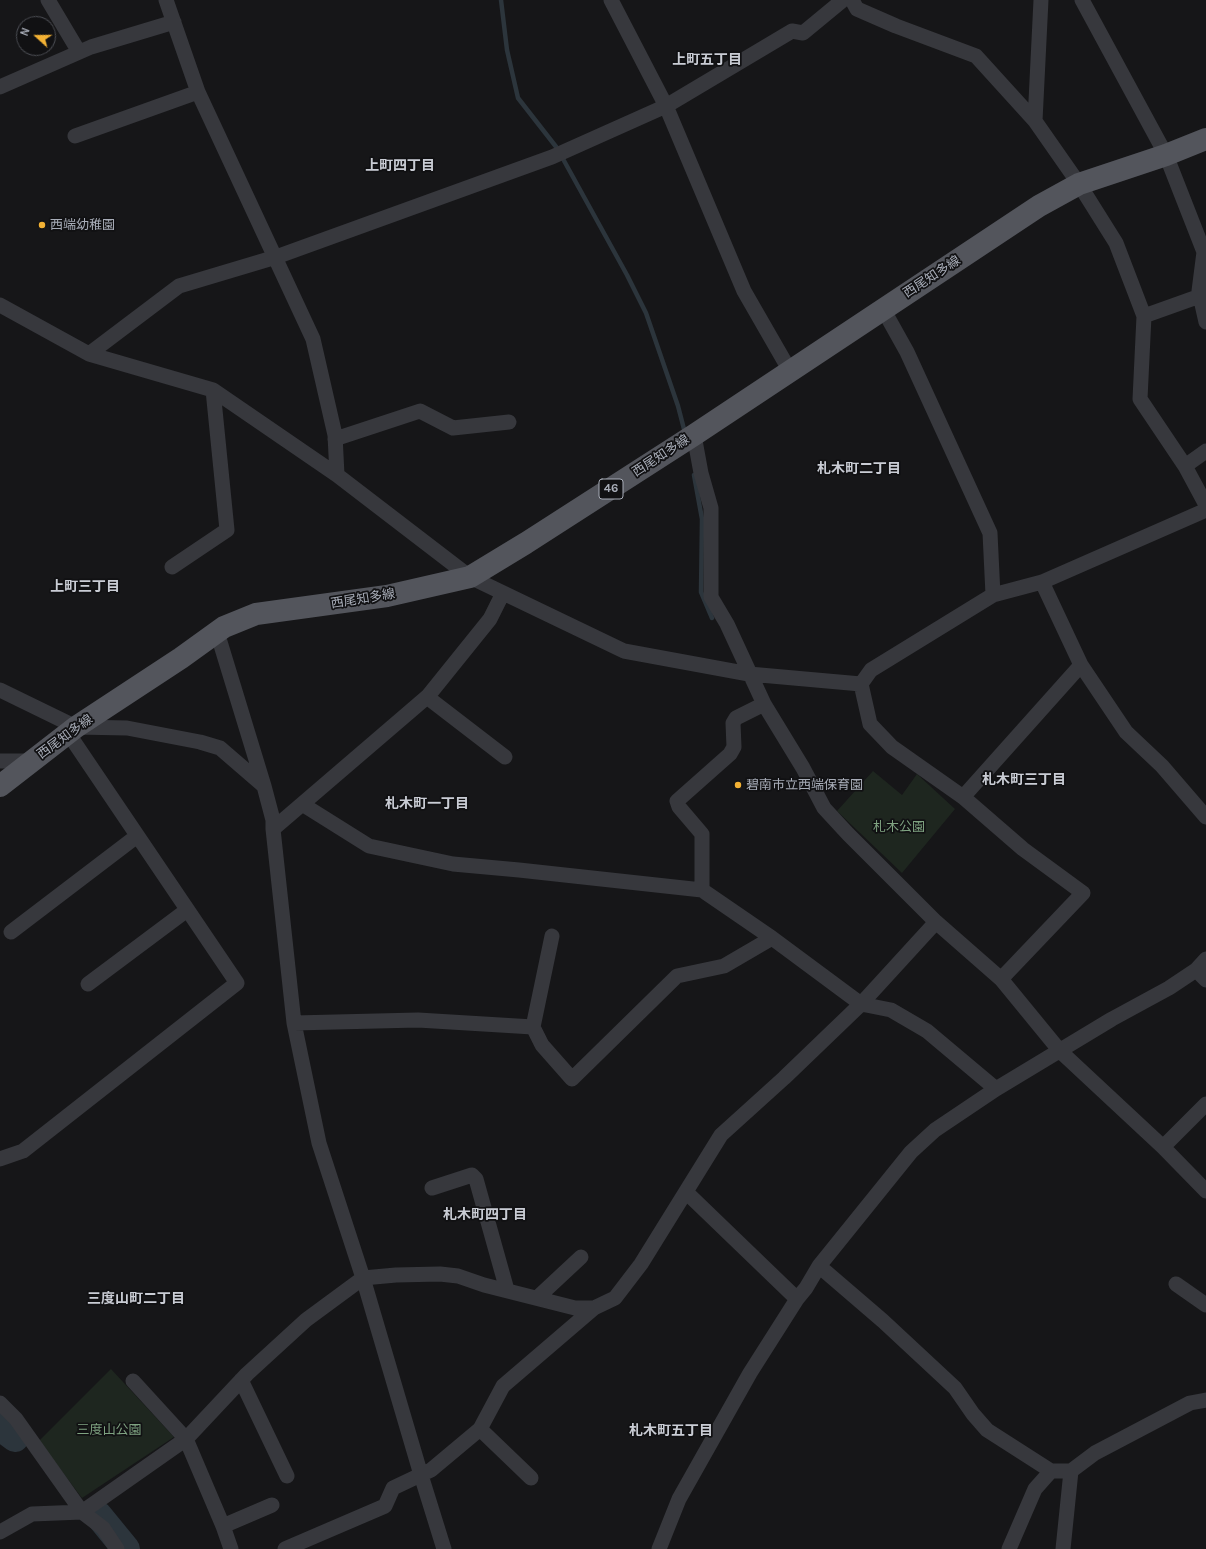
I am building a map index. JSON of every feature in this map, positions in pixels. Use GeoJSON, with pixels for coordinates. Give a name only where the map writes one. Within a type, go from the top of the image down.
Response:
{"type":"FeatureCollection","features":[{"type":"Feature","properties":{"kind":"main road","name":"西尾知多線"},"geometry":{"type":"LineString","coordinates":[[0,786],[72,730],[181,658],[224,627],[256,614],[388,596],[470,577],[526,543],[694,435],[1039,206],[1079,184],[1166,154],[1206,138]]}},
{"type":"Feature","properties":{"kind":"street"},"geometry":{"type":"LineString","coordinates":[[48,0],[79,52]]}},
{"type":"Feature","properties":{"kind":"street"},"geometry":{"type":"LineString","coordinates":[[166,0],[198,92],[313,339],[335,439],[337,475]]}},
{"type":"Feature","properties":{"kind":"street"},"geometry":{"type":"LineString","coordinates":[[611,0],[666,106],[744,291],[790,372]]}},
{"type":"Feature","properties":{"kind":"street"},"geometry":{"type":"LineString","coordinates":[[89,354],[179,286],[276,257],[552,157],[666,106],[792,31],[803,33],[843,0]]}},
{"type":"Feature","properties":{"kind":"street"},"geometry":{"type":"LineString","coordinates":[[852,0],[857,9],[896,26],[976,56],[1035,121],[1079,184],[1116,243],[1144,316],[1140,399],[1185,466],[1206,505]]}},
{"type":"Feature","properties":{"kind":"street"},"geometry":{"type":"LineString","coordinates":[[1035,121],[1041,0]]}},
{"type":"Feature","properties":{"kind":"street"},"geometry":{"type":"LineString","coordinates":[[1082,0],[1166,154],[1204,252],[1199,291],[1206,322]]}},
{"type":"Feature","properties":{"kind":"street"},"geometry":{"type":"LineString","coordinates":[[0,87],[91,47],[174,22]]}},
{"type":"Feature","properties":{"kind":"street"},"geometry":{"type":"LineString","coordinates":[[75,136],[198,92]]}},
{"type":"Feature","properties":{"kind":"street"},"geometry":{"type":"LineString","coordinates":[[1144,316],[1200,296]]}},
{"type":"Feature","properties":{"kind":"street"},"geometry":{"type":"LineString","coordinates":[[0,305],[89,354],[213,390],[337,475],[470,577],[624,651],[749,674],[861,684]]}},
{"type":"Feature","properties":{"kind":"street"},"geometry":{"type":"LineString","coordinates":[[883,309],[907,352],[990,533],[993,595]]}},
{"type":"Feature","properties":{"kind":"street"},"geometry":{"type":"LineString","coordinates":[[172,567],[227,530],[213,390]]}},
{"type":"Feature","properties":{"kind":"street"},"geometry":{"type":"LineString","coordinates":[[335,439],[420,412],[453,428],[509,422]]}},
{"type":"Feature","properties":{"kind":"street"},"geometry":{"type":"LineString","coordinates":[[694,435],[701,474],[711,508],[711,597],[727,624],[764,704],[803,768],[824,808],[936,922],[1001,979],[1060,1051],[1162,1147],[1206,1191]]}},
{"type":"Feature","properties":{"kind":"street"},"geometry":{"type":"LineString","coordinates":[[1185,466],[1206,451]]}},
{"type":"Feature","properties":{"kind":"street"},"geometry":{"type":"LineString","coordinates":[[1001,979],[1083,893],[1024,849],[963,797],[892,747],[870,724],[861,684],[871,670],[993,595],[1042,582],[1206,510]]}},
{"type":"Feature","properties":{"kind":"street"},"geometry":{"type":"LineString","coordinates":[[1042,582],[1081,666],[1126,732],[1162,766],[1206,817]]}},
{"type":"Feature","properties":{"kind":"street"},"geometry":{"type":"LineString","coordinates":[[273,829],[426,697],[490,619],[503,593]]}},
{"type":"Feature","properties":{"kind":"street"},"geometry":{"type":"LineString","coordinates":[[217,632],[273,820],[294,1023],[319,1143],[363,1278],[444,1549]]}},
{"type":"Feature","properties":{"kind":"street"},"geometry":{"type":"LineString","coordinates":[[963,797],[1081,666]]}},
{"type":"Feature","properties":{"kind":"street"},"geometry":{"type":"LineString","coordinates":[[0,690],[72,730],[137,836],[237,983],[23,1151],[0,1159]]}},
{"type":"Feature","properties":{"kind":"street"},"geometry":{"type":"LineString","coordinates":[[426,697],[505,757]]}},
{"type":"Feature","properties":{"kind":"street"},"geometry":{"type":"LineString","coordinates":[[702,890],[702,834],[680,807],[677,801],[730,754],[734,747],[733,723],[736,718],[764,704]]}},
{"type":"Feature","properties":{"kind":"street"},"geometry":{"type":"LineString","coordinates":[[72,730],[127,728],[200,742],[220,748],[264,786]]}},
{"type":"Feature","properties":{"kind":"street"},"geometry":{"type":"LineString","coordinates":[[0,762],[32,761]]}},
{"type":"Feature","properties":{"kind":"street"},"geometry":{"type":"LineString","coordinates":[[302,804],[369,846],[453,864],[702,890],[772,938],[861,1004],[891,1010],[926,1031],[996,1089]]}},
{"type":"Feature","properties":{"kind":"street"},"geometry":{"type":"LineString","coordinates":[[11,932],[137,836]]}},
{"type":"Feature","properties":{"kind":"street"},"geometry":{"type":"LineString","coordinates":[[88,984],[187,910]]}},
{"type":"Feature","properties":{"kind":"street"},"geometry":{"type":"LineString","coordinates":[[285,1549],[385,1506],[393,1488],[431,1470],[480,1430],[503,1386],[594,1308],[615,1298],[641,1264],[721,1135],[784,1078],[861,1004],[936,922]]}},
{"type":"Feature","properties":{"kind":"street"},"geometry":{"type":"LineString","coordinates":[[552,936],[533,1027],[542,1044],[572,1079],[677,976],[724,966],[772,938]]}},
{"type":"Feature","properties":{"kind":"street"},"geometry":{"type":"LineString","coordinates":[[659,1549],[679,1499],[750,1373],[819,1266],[910,1152],[934,1130],[996,1089],[1112,1019],[1203,970]]}},
{"type":"Feature","properties":{"kind":"street"},"geometry":{"type":"LineString","coordinates":[[294,1023],[418,1020],[533,1027]]}},
{"type":"Feature","properties":{"kind":"street"},"geometry":{"type":"LineString","coordinates":[[1162,1147],[1206,1104]]}},
{"type":"Feature","properties":{"kind":"street"},"geometry":{"type":"LineString","coordinates":[[432,1188],[472,1175],[476,1179],[507,1290]]}},
{"type":"Feature","properties":{"kind":"street"},"geometry":{"type":"LineString","coordinates":[[686,1192],[797,1299]]}},
{"type":"Feature","properties":{"kind":"street"},"geometry":{"type":"LineString","coordinates":[[537,1298],[581,1257]]}},
{"type":"Feature","properties":{"kind":"street"},"geometry":{"type":"LineString","coordinates":[[819,1266],[883,1321],[955,1388],[973,1414],[987,1430],[1051,1471],[1071,1471],[1096,1453],[1190,1403],[1206,1400]]}},
{"type":"Feature","properties":{"kind":"street"},"geometry":{"type":"LineString","coordinates":[[0,1532],[32,1514],[82,1512],[186,1439],[241,1380],[306,1320],[363,1278],[396,1275],[440,1274],[458,1276],[484,1285],[575,1308],[594,1308]]}},
{"type":"Feature","properties":{"kind":"street"},"geometry":{"type":"LineString","coordinates":[[1176,1284],[1206,1305]]}},
{"type":"Feature","properties":{"kind":"street"},"geometry":{"type":"LineString","coordinates":[[241,1380],[286,1476]]}},
{"type":"Feature","properties":{"kind":"street"},"geometry":{"type":"LineString","coordinates":[[132,1381],[186,1439],[223,1526],[231,1549]]}},
{"type":"Feature","properties":{"kind":"street"},"geometry":{"type":"LineString","coordinates":[[0,1403],[16,1419],[82,1512],[103,1528],[117,1549]]}},
{"type":"Feature","properties":{"kind":"street"},"geometry":{"type":"LineString","coordinates":[[480,1430],[531,1478]]}},
{"type":"Feature","properties":{"kind":"street"},"geometry":{"type":"LineString","coordinates":[[1008,1549],[1035,1489],[1051,1471]]}},
{"type":"Feature","properties":{"kind":"street"},"geometry":{"type":"LineString","coordinates":[[1063,1549],[1071,1471]]}},
{"type":"Feature","properties":{"kind":"street"},"geometry":{"type":"LineString","coordinates":[[223,1526],[272,1505]]}},
{"type":"Feature","properties":{"kind":"green space","name":"札木公園"},"geometry":{"type":"Polygon","coordinates":[[[873,771],[902,795],[917,774],[955,809],[902,873],[837,811],[873,771]]]}},
{"type":"Feature","properties":{"kind":"green space","name":"三度山公園"},"geometry":{"type":"Polygon","coordinates":[[[111,1369],[174,1437],[82,1498],[39,1441],[111,1369]]]}},
{"type":"Feature","properties":{"kind":"waterway"},"geometry":{"type":"LineString","coordinates":[[501,0],[507,50],[518,98],[557,148],[627,275],[646,313],[678,406],[685,433]]}},
{"type":"Feature","properties":{"kind":"waterway"},"geometry":{"type":"LineString","coordinates":[[694,475],[702,519],[701,592],[712,618]]}},
{"type":"Feature","properties":{"kind":"waterway"},"geometry":{"type":"LineString","coordinates":[[0,1427],[15,1438]]}},
{"type":"Feature","properties":{"kind":"waterway"},"geometry":{"type":"LineString","coordinates":[[99,1516],[126,1549]]}},
{"type":"Feature","properties":{"kind":"place","name":"西端幼稚園"},"geometry":{"type":"Point","coordinates":[42,225]}},
{"type":"Feature","properties":{"kind":"place","name":"碧南市立西端保育園"},"geometry":{"type":"Point","coordinates":[738,785]}},
{"type":"Feature","properties":{"kind":"district","name":"上町五丁目"},"geometry":{"type":"Point","coordinates":[707,60]}},
{"type":"Feature","properties":{"kind":"district","name":"上町四丁目"},"geometry":{"type":"Point","coordinates":[400,166]}},
{"type":"Feature","properties":{"kind":"district","name":"札木町二丁目"},"geometry":{"type":"Point","coordinates":[859,469]}},
{"type":"Feature","properties":{"kind":"district","name":"上町三丁目"},"geometry":{"type":"Point","coordinates":[85,587]}},
{"type":"Feature","properties":{"kind":"district","name":"札木町三丁目"},"geometry":{"type":"Point","coordinates":[1024,780]}},
{"type":"Feature","properties":{"kind":"district","name":"札木町一丁目"},"geometry":{"type":"Point","coordinates":[427,804]}},
{"type":"Feature","properties":{"kind":"district","name":"札木町四丁目"},"geometry":{"type":"Point","coordinates":[485,1215]}},
{"type":"Feature","properties":{"kind":"district","name":"三度山町二丁目"},"geometry":{"type":"Point","coordinates":[136,1299]}},
{"type":"Feature","properties":{"kind":"district","name":"札木町五丁目"},"geometry":{"type":"Point","coordinates":[671,1431]}}]}
